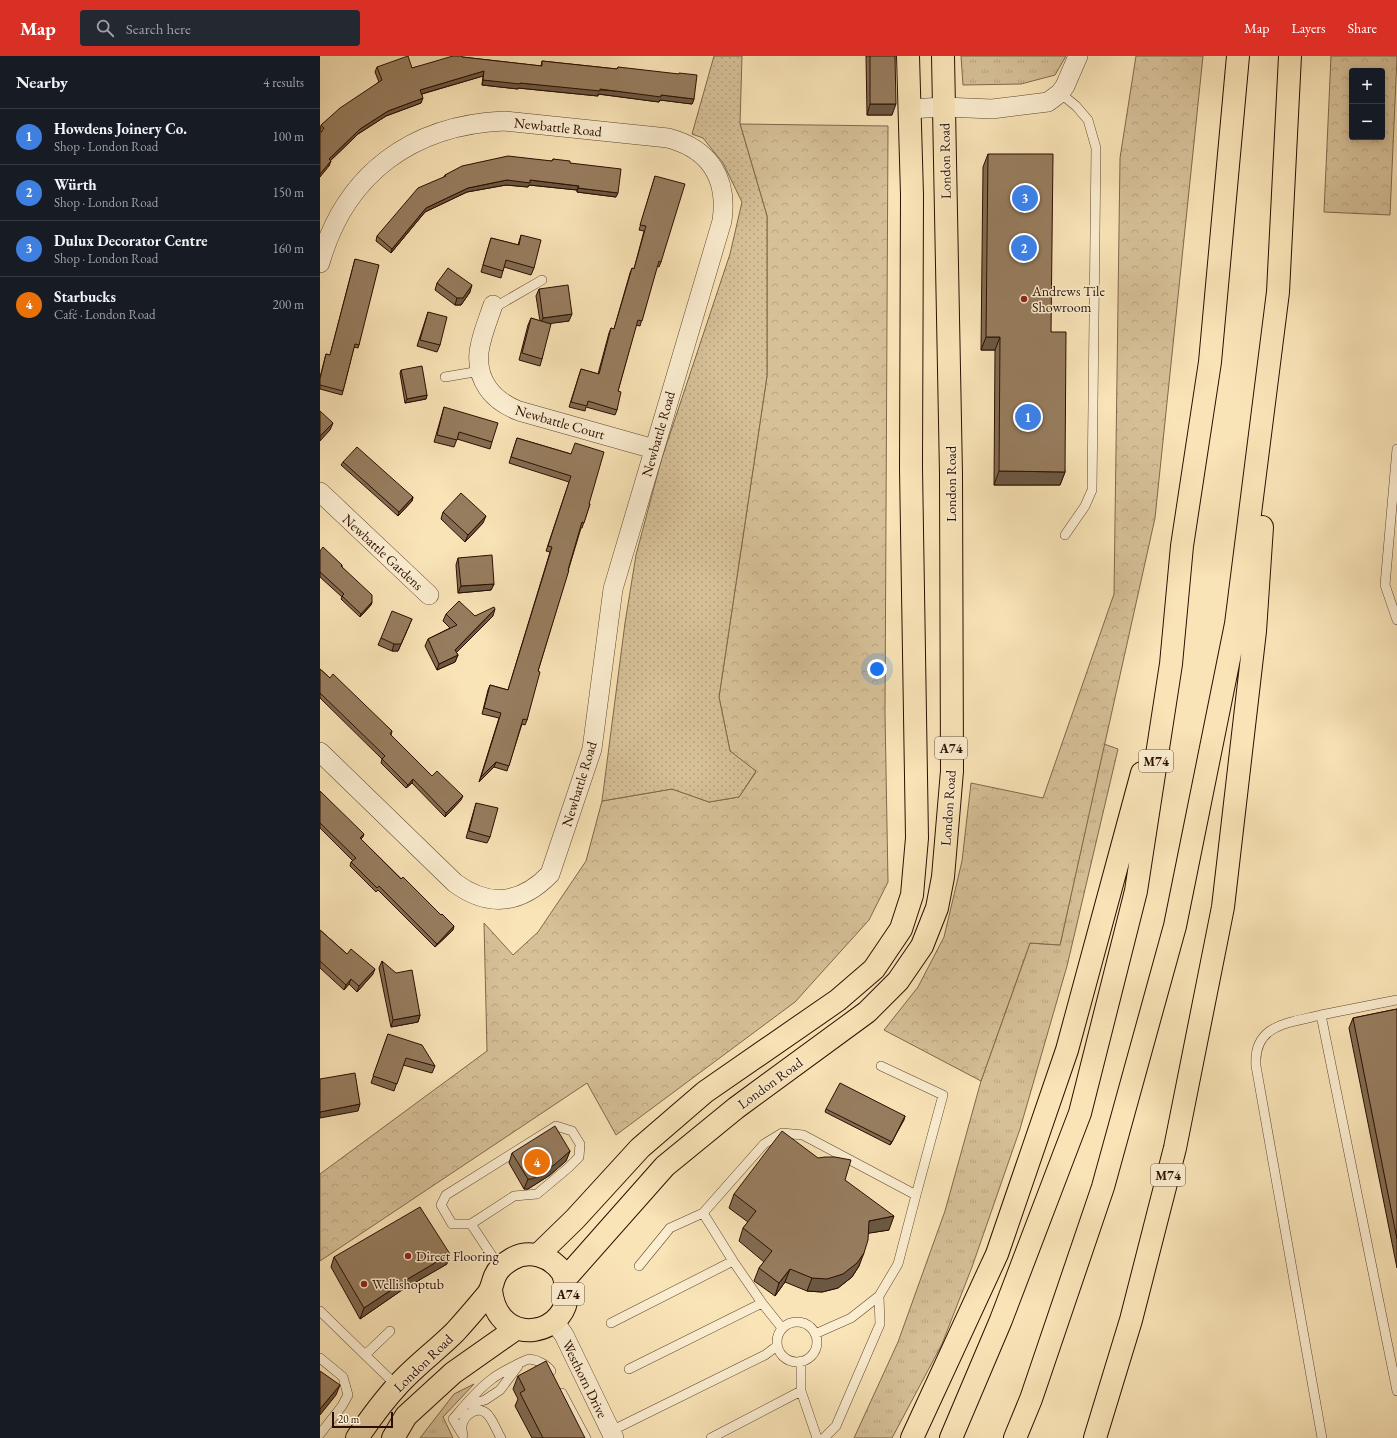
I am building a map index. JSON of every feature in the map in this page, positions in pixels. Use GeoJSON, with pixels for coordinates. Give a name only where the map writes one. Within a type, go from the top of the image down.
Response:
{"type":"FeatureCollection","features":[{"type":"Feature","properties":{"kind":"main road","name":"London Road"},"geometry":{"type":"LineString","coordinates":[[538,1255],[575,1219],[640,1148],[705,1092],[838,1000],[874,969],[901,930],[912,895],[917,838],[910,468],[912,195],[908,56]]}},
{"type":"Feature","properties":{"kind":"main road","name":"London Road"},"geometry":{"type":"LineString","coordinates":[[565,1279],[665,1166],[736,1108],[868,1012],[898,981],[922,946],[937,908],[943,877],[952,771],[951,474],[943,56]]}},
{"type":"Feature","properties":{"kind":"main road","name":"M74"},"geometry":{"type":"LineString","coordinates":[[951,1438],[1001,1320],[1080,1113],[1136,891],[1171,664],[1182,546],[1210,362],[1238,56]]}},
{"type":"Feature","properties":{"kind":"main road","name":"M74"},"geometry":{"type":"LineString","coordinates":[[1095,1438],[1131,1320],[1175,1148],[1223,907],[1255,631],[1278,292],[1290,56]]}},
{"type":"Feature","properties":{"kind":"main road","name":"M74"},"geometry":{"type":"LineString","coordinates":[[1015,1438],[1032,1399],[1103,1187],[1175,926],[1236,624],[1278,292]]}},
{"type":"Feature","properties":{"kind":"main road","name":"M74"},"geometry":{"type":"LineString","coordinates":[[912,1438],[997,1254],[1067,1050],[1171,664]]}},
{"type":"Feature","properties":{"kind":"main road"},"geometry":{"type":"LineString","coordinates":[[500,1268],[517,1256],[531,1254],[538,1255]]}},
{"type":"Feature","properties":{"kind":"main road","name":"A74"},"geometry":{"type":"LineString","coordinates":[[491,1290],[493,1302],[499,1315],[505,1322],[517,1328],[524,1330],[535,1330],[545,1327],[554,1321],[564,1309],[568,1294],[565,1279],[557,1266],[550,1260],[538,1255]]}},
{"type":"Feature","properties":{"kind":"main road","name":"London Road"},"geometry":{"type":"LineString","coordinates":[[357,1438],[397,1386],[456,1331],[491,1290],[495,1276],[500,1268]]}},
{"type":"Feature","properties":{"kind":"main road","name":"London Road"},"geometry":{"type":"LineString","coordinates":[[393,1438],[406,1416],[453,1373],[517,1328]]}},
{"type":"Feature","properties":{"kind":"street"},"geometry":{"type":"LineString","coordinates":[[910,109],[944,107],[992,109],[1048,102],[1060,93],[1065,86],[1078,56]]}},
{"type":"Feature","properties":{"kind":"street","name":"Newbattle Road"},"geometry":{"type":"LineString","coordinates":[[320,263],[326,242],[334,224],[357,189],[382,165],[404,148],[442,130],[462,125],[504,121],[668,138],[690,146],[708,160],[715,171],[722,189],[724,208],[722,221],[613,589],[592,749],[550,874],[531,890],[520,896],[508,899],[486,898],[465,890],[455,883],[320,752]]}},
{"type":"Feature","properties":{"kind":"street","name":"Newbattle Court"},"geometry":{"type":"LineString","coordinates":[[493,305],[479,351],[480,371],[484,382],[489,391],[497,400],[519,411],[654,449]]}},
{"type":"Feature","properties":{"kind":"street","name":"Newbattle Gardens"},"geometry":{"type":"LineString","coordinates":[[320,492],[429,595]]}},
{"type":"Feature","properties":{"kind":"street","name":"Westhorn Drive"},"geometry":{"type":"LineString","coordinates":[[554,1321],[564,1335],[612,1435]]}},
{"type":"Feature","properties":{"kind":"lane"},"geometry":{"type":"LineString","coordinates":[[1060,93],[1076,106],[1088,120],[1096,148],[1092,490],[1085,506],[1065,535]]}},
{"type":"Feature","properties":{"kind":"lane"},"geometry":{"type":"LineString","coordinates":[[493,305],[497,306],[507,301],[542,280]]}},
{"type":"Feature","properties":{"kind":"lane"},"geometry":{"type":"LineString","coordinates":[[445,377],[480,371]]}},
{"type":"Feature","properties":{"kind":"lane"},"geometry":{"type":"LineString","coordinates":[[1397,449],[1385,585],[1397,620]]}},
{"type":"Feature","properties":{"kind":"lane"},"geometry":{"type":"LineString","coordinates":[[1322,1438],[1255,1056],[1259,1043],[1268,1032],[1278,1026],[1321,1015],[1397,1000]]}},
{"type":"Feature","properties":{"kind":"lane"},"geometry":{"type":"LineString","coordinates":[[1321,1015],[1397,1391]]}},
{"type":"Feature","properties":{"kind":"lane"},"geometry":{"type":"LineString","coordinates":[[815,1334],[851,1318],[879,1296],[898,1264],[942,1095],[881,1066]]}},
{"type":"Feature","properties":{"kind":"lane"},"geometry":{"type":"LineString","coordinates":[[556,1126],[572,1132],[580,1144],[579,1157],[568,1168],[537,1194],[514,1196],[471,1224],[452,1224],[441,1205],[446,1195],[556,1126]]}},
{"type":"Feature","properties":{"kind":"lane"},"geometry":{"type":"LineString","coordinates":[[639,1266],[670,1228],[703,1213],[764,1144],[782,1133],[803,1135],[916,1195]]}},
{"type":"Feature","properties":{"kind":"lane"},"geometry":{"type":"LineString","coordinates":[[703,1213],[733,1261],[762,1303],[782,1328]]}},
{"type":"Feature","properties":{"kind":"lane"},"geometry":{"type":"LineString","coordinates":[[471,1224],[500,1268]]}},
{"type":"Feature","properties":{"kind":"lane"},"geometry":{"type":"LineString","coordinates":[[611,1323],[733,1261]]}},
{"type":"Feature","properties":{"kind":"lane"},"geometry":{"type":"LineString","coordinates":[[824,1438],[836,1426],[880,1324],[879,1296]]}},
{"type":"Feature","properties":{"kind":"lane"},"geometry":{"type":"LineString","coordinates":[[629,1369],[762,1303]]}},
{"type":"Feature","properties":{"kind":"lane"},"geometry":{"type":"LineString","coordinates":[[320,1311],[397,1386]]}},
{"type":"Feature","properties":{"kind":"lane"},"geometry":{"type":"LineString","coordinates":[[800,1322],[807,1325],[815,1334],[816,1340],[814,1352],[807,1359],[801,1361],[786,1359],[777,1346],[777,1339],[782,1328],[788,1324],[800,1322]]}},
{"type":"Feature","properties":{"kind":"lane"},"geometry":{"type":"LineString","coordinates":[[365,1355],[390,1331]]}},
{"type":"Feature","properties":{"kind":"lane"},"geometry":{"type":"LineString","coordinates":[[612,1435],[764,1355],[777,1346]]}},
{"type":"Feature","properties":{"kind":"lane"},"geometry":{"type":"LineString","coordinates":[[320,1358],[343,1378],[348,1395],[342,1406],[320,1434]]}},
{"type":"Feature","properties":{"kind":"lane"},"geometry":{"type":"LineString","coordinates":[[463,1436],[453,1419],[472,1396],[492,1378],[529,1359],[539,1361],[549,1368],[586,1438]]}},
{"type":"Feature","properties":{"kind":"lane"},"geometry":{"type":"LineString","coordinates":[[801,1361],[801,1391],[817,1438]]}},
{"type":"Feature","properties":{"kind":"lane"},"geometry":{"type":"LineString","coordinates":[[465,1405],[485,1400],[500,1390],[520,1364]]}},
{"type":"Feature","properties":{"kind":"lane"},"geometry":{"type":"LineString","coordinates":[[711,1438],[801,1391]]}},
{"type":"Feature","properties":{"kind":"lane"},"geometry":{"type":"LineString","coordinates":[[463,1436],[462,1428],[466,1417],[475,1411],[482,1410],[488,1413],[501,1438]]}},
{"type":"Feature","properties":{"kind":"green space"},"geometry":{"type":"Polygon","coordinates":[[[714,56],[742,56],[740,124],[767,216],[767,376],[719,697],[730,751],[756,771],[739,797],[709,802],[672,789],[602,801],[625,623],[636,555],[661,461],[730,254],[742,202],[723,163],[703,138],[692,134],[714,56]]]}},
{"type":"Feature","properties":{"kind":"green space"},"geometry":{"type":"Polygon","coordinates":[[[961,56],[1066,56],[1055,75],[1021,84],[963,85],[961,56]]]}},
{"type":"Feature","properties":{"kind":"green space"},"geometry":{"type":"Polygon","coordinates":[[[1136,56],[1203,56],[1155,518],[1060,945],[1030,943],[981,1081],[884,1030],[918,987],[944,937],[962,861],[971,783],[1043,798],[1114,594],[1120,158],[1136,56]]]}},
{"type":"Feature","properties":{"kind":"green space"},"geometry":{"type":"Polygon","coordinates":[[[1331,56],[1397,56],[1390,215],[1324,212],[1331,56]]]}},
{"type":"Feature","properties":{"kind":"green space"},"geometry":{"type":"Polygon","coordinates":[[[740,124],[888,126],[885,713],[888,882],[869,920],[795,1002],[616,1135],[587,1083],[320,1261],[320,1174],[487,1051],[484,923],[513,955],[538,932],[586,861],[602,801],[672,789],[709,802],[739,797],[756,772],[730,751],[719,697],[767,376],[767,216],[740,124]]]}},
{"type":"Feature","properties":{"kind":"green space"},"geometry":{"type":"Polygon","coordinates":[[[1104,744],[1118,749],[1067,966],[1020,1129],[972,1267],[942,1344],[892,1438],[854,1438],[898,1342],[945,1211],[981,1081],[1030,943],[1060,945],[1104,744]]]}},
{"type":"Feature","properties":{"kind":"green space"},"geometry":{"type":"Polygon","coordinates":[[[474,1384],[443,1417],[453,1438],[420,1438],[454,1394],[474,1384]]]}},
{"type":"Feature","properties":{"kind":"building"},"geometry":{"type":"Polygon","coordinates":[[[408,56],[412,68],[453,56],[462,56],[542,66],[542,61],[617,69],[618,67],[697,75],[694,99],[661,95],[661,97],[600,89],[600,91],[483,80],[484,71],[420,90],[423,98],[388,111],[360,129],[329,159],[331,161],[320,174],[320,134],[324,128],[321,125],[340,108],[382,80],[377,67],[408,56]]]}},
{"type":"Feature","properties":{"kind":"building"},"geometry":{"type":"Polygon","coordinates":[[[870,56],[895,56],[896,104],[870,104],[870,56]]]}},
{"type":"Feature","properties":{"kind":"building"},"geometry":{"type":"Polygon","coordinates":[[[988,154],[1053,154],[1051,332],[1066,332],[1065,472],[999,471],[1000,337],[986,337],[988,154]]]}},
{"type":"Feature","properties":{"kind":"building"},"geometry":{"type":"Polygon","coordinates":[[[508,156],[552,161],[553,159],[570,161],[570,163],[621,169],[618,193],[578,188],[579,186],[530,180],[530,183],[507,180],[468,188],[426,208],[392,249],[377,236],[418,188],[446,176],[445,175],[462,166],[508,156]]]}},
{"type":"Feature","properties":{"kind":"building"},"geometry":{"type":"Polygon","coordinates":[[[655,176],[685,184],[661,262],[659,261],[642,321],[638,320],[618,391],[621,392],[617,410],[588,401],[587,406],[571,402],[581,369],[599,374],[611,328],[614,329],[632,268],[634,269],[646,226],[640,225],[655,176]]]}},
{"type":"Feature","properties":{"kind":"building"},"geometry":{"type":"Polygon","coordinates":[[[521,235],[541,240],[534,268],[506,260],[503,271],[483,265],[491,238],[519,245],[521,235]]]}},
{"type":"Feature","properties":{"kind":"building"},"geometry":{"type":"Polygon","coordinates":[[[355,259],[379,265],[359,345],[355,344],[343,391],[320,385],[320,379],[326,354],[330,355],[355,259]]]}},
{"type":"Feature","properties":{"kind":"building"},"geometry":{"type":"Polygon","coordinates":[[[448,268],[472,285],[463,298],[457,298],[437,283],[448,268]]]}},
{"type":"Feature","properties":{"kind":"building"},"geometry":{"type":"Polygon","coordinates":[[[568,285],[572,314],[543,318],[539,289],[568,285]]]}},
{"type":"Feature","properties":{"kind":"building"},"geometry":{"type":"Polygon","coordinates":[[[428,312],[447,317],[440,345],[420,340],[428,312]]]}},
{"type":"Feature","properties":{"kind":"building"},"geometry":{"type":"Polygon","coordinates":[[[531,318],[551,324],[542,359],[522,353],[531,318]]]}},
{"type":"Feature","properties":{"kind":"building"},"geometry":{"type":"Polygon","coordinates":[[[422,366],[427,395],[407,399],[401,370],[422,366]]]}},
{"type":"Feature","properties":{"kind":"building"},"geometry":{"type":"Polygon","coordinates":[[[444,407],[498,423],[492,442],[459,432],[457,440],[437,435],[444,407]]]}},
{"type":"Feature","properties":{"kind":"building"},"geometry":{"type":"Polygon","coordinates":[[[320,411],[333,423],[320,436],[320,411]]]}},
{"type":"Feature","properties":{"kind":"building"},"geometry":{"type":"Polygon","coordinates":[[[517,438],[571,454],[575,443],[604,452],[590,504],[584,523],[582,522],[538,671],[540,672],[527,720],[523,719],[509,766],[496,762],[481,777],[501,713],[484,708],[490,685],[508,690],[552,547],[548,546],[571,476],[511,457],[517,438]]]}},
{"type":"Feature","properties":{"kind":"building"},"geometry":{"type":"Polygon","coordinates":[[[357,447],[413,497],[399,512],[343,462],[357,447]]]}},
{"type":"Feature","properties":{"kind":"building"},"geometry":{"type":"Polygon","coordinates":[[[461,493],[486,516],[468,535],[443,512],[461,493]]]}},
{"type":"Feature","properties":{"kind":"building"},"geometry":{"type":"Polygon","coordinates":[[[323,547],[372,595],[372,602],[361,614],[342,596],[344,594],[320,572],[320,551],[323,547]]]}},
{"type":"Feature","properties":{"kind":"building"},"geometry":{"type":"Polygon","coordinates":[[[492,555],[494,584],[461,586],[458,558],[492,555]]]}},
{"type":"Feature","properties":{"kind":"building"},"geometry":{"type":"Polygon","coordinates":[[[459,601],[475,616],[494,607],[495,609],[455,650],[458,655],[439,664],[428,639],[457,625],[446,614],[459,601]]]}},
{"type":"Feature","properties":{"kind":"building"},"geometry":{"type":"Polygon","coordinates":[[[392,611],[412,619],[401,644],[394,644],[381,638],[392,611]]]}},
{"type":"Feature","properties":{"kind":"building"},"geometry":{"type":"Polygon","coordinates":[[[320,669],[330,678],[333,674],[392,731],[390,734],[432,776],[437,771],[463,796],[446,813],[413,779],[408,785],[382,759],[385,756],[320,693],[320,669]]]}},
{"type":"Feature","properties":{"kind":"building"},"geometry":{"type":"Polygon","coordinates":[[[320,791],[364,834],[360,838],[401,879],[403,877],[454,926],[437,944],[379,886],[377,888],[351,862],[356,858],[320,823],[320,791]]]}},
{"type":"Feature","properties":{"kind":"building"},"geometry":{"type":"Polygon","coordinates":[[[476,803],[498,808],[490,837],[469,831],[476,803]]]}},
{"type":"Feature","properties":{"kind":"building"},"geometry":{"type":"Polygon","coordinates":[[[320,930],[347,954],[351,949],[375,969],[359,986],[351,979],[346,985],[320,961],[320,930]]]}},
{"type":"Feature","properties":{"kind":"building"},"geometry":{"type":"Polygon","coordinates":[[[382,961],[396,973],[412,970],[420,1015],[393,1020],[382,961]]]}},
{"type":"Feature","properties":{"kind":"building"},"geometry":{"type":"Polygon","coordinates":[[[1397,1009],[1397,1239],[1353,1018],[1397,1009]]]}},
{"type":"Feature","properties":{"kind":"building"},"geometry":{"type":"Polygon","coordinates":[[[388,1034],[422,1045],[435,1066],[406,1058],[397,1084],[373,1076],[388,1034]]]}},
{"type":"Feature","properties":{"kind":"building"},"geometry":{"type":"Polygon","coordinates":[[[355,1073],[360,1104],[320,1112],[320,1079],[355,1073]]]}},
{"type":"Feature","properties":{"kind":"building"},"geometry":{"type":"Polygon","coordinates":[[[840,1083],[905,1116],[892,1142],[826,1109],[840,1083]]]}},
{"type":"Feature","properties":{"kind":"building"},"geometry":{"type":"Polygon","coordinates":[[[555,1126],[570,1151],[554,1165],[532,1179],[528,1179],[512,1153],[555,1126]]]}},
{"type":"Feature","properties":{"kind":"building"},"geometry":{"type":"Polygon","coordinates":[[[782,1131],[818,1158],[835,1157],[851,1160],[845,1180],[894,1216],[869,1221],[868,1240],[864,1253],[857,1263],[843,1274],[827,1279],[812,1278],[790,1269],[779,1283],[759,1268],[772,1251],[743,1228],[756,1211],[734,1194],[782,1131]]]}},
{"type":"Feature","properties":{"kind":"building"},"geometry":{"type":"Polygon","coordinates":[[[420,1207],[450,1254],[406,1280],[364,1308],[334,1257],[420,1207]]]}},
{"type":"Feature","properties":{"kind":"building"},"geometry":{"type":"Polygon","coordinates":[[[546,1361],[585,1438],[543,1438],[520,1393],[525,1390],[518,1376],[546,1361]]]}},
{"type":"Feature","properties":{"kind":"building"},"geometry":{"type":"Polygon","coordinates":[[[320,1371],[340,1385],[320,1409],[320,1371]]]}},
{"type":"Feature","properties":{"kind":"place","name":"Dulux Decorator Centre"},"geometry":{"type":"Point","coordinates":[1025,198]}},
{"type":"Feature","properties":{"kind":"place","name":"Würth"},"geometry":{"type":"Point","coordinates":[1024,248]}},
{"type":"Feature","properties":{"kind":"place","name":"Andrews Tile Showroom"},"geometry":{"type":"Point","coordinates":[1024,299]}},
{"type":"Feature","properties":{"kind":"place","name":"Howdens Joinery Co."},"geometry":{"type":"Point","coordinates":[1028,417]}},
{"type":"Feature","properties":{"kind":"place","name":"Starbucks"},"geometry":{"type":"Point","coordinates":[537,1162]}},
{"type":"Feature","properties":{"kind":"place","name":"Direct Flooring"},"geometry":{"type":"Point","coordinates":[408,1256]}},
{"type":"Feature","properties":{"kind":"place","name":"Wellishoptub"},"geometry":{"type":"Point","coordinates":[364,1284]}}]}
